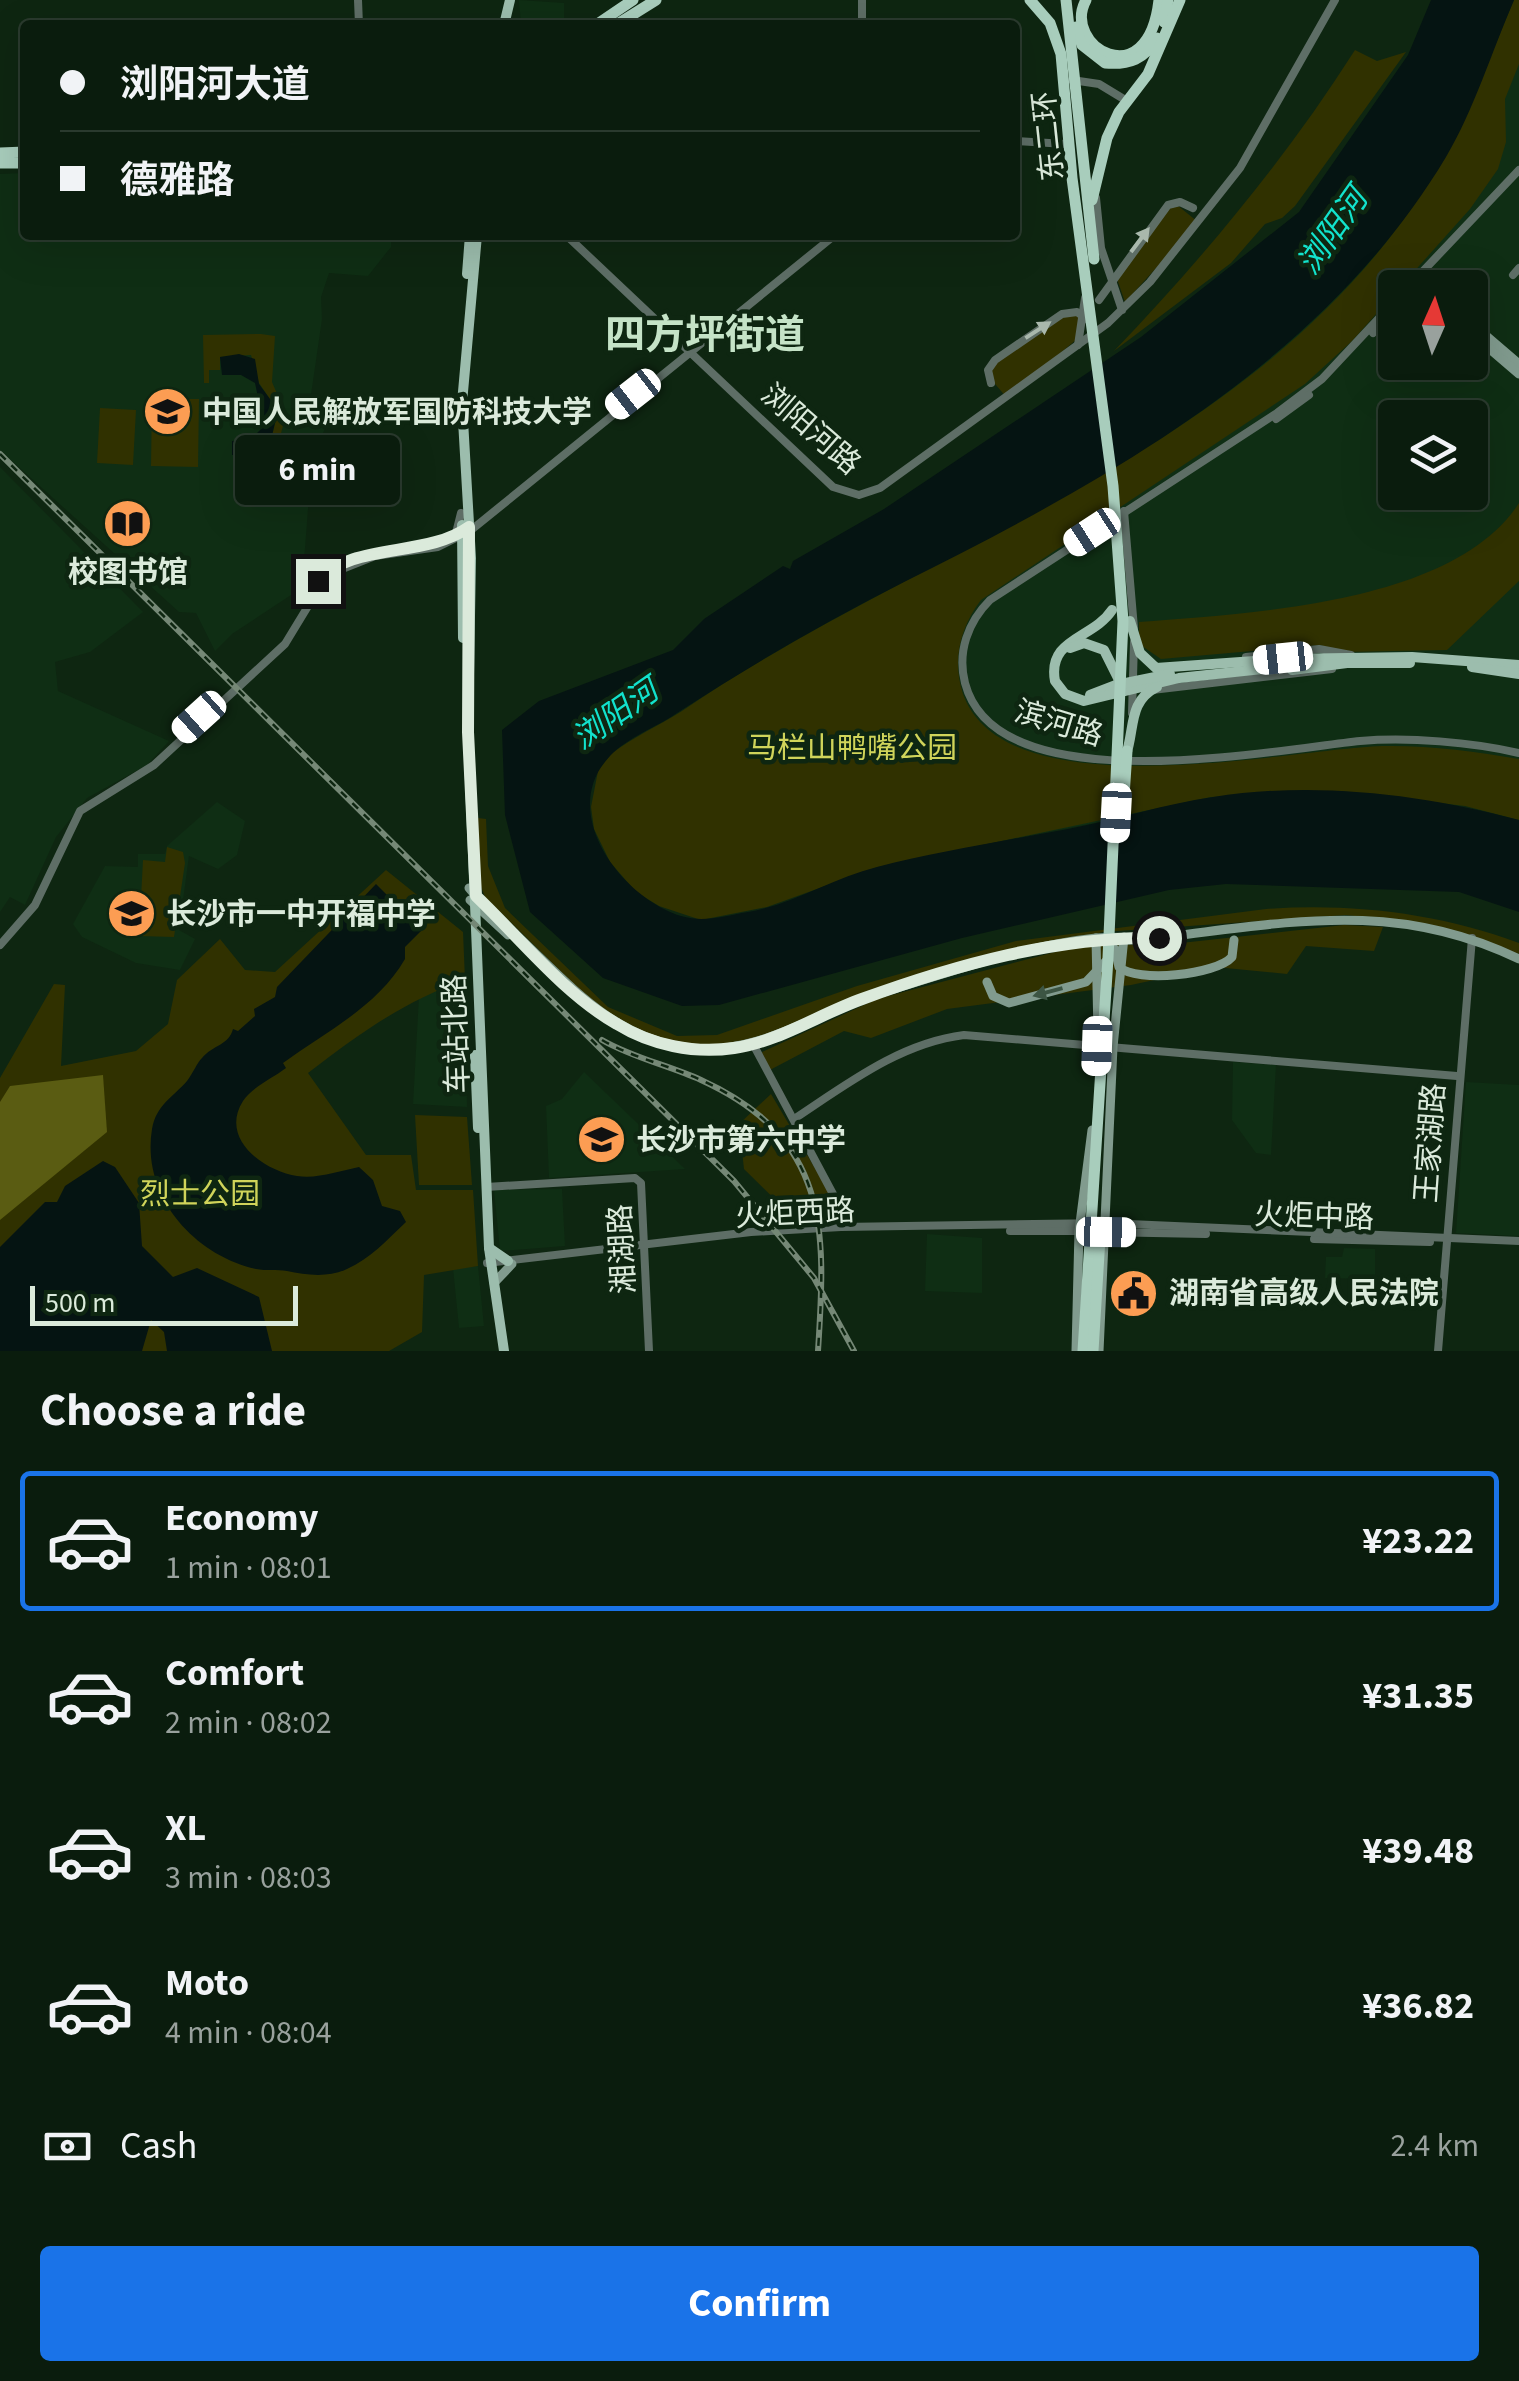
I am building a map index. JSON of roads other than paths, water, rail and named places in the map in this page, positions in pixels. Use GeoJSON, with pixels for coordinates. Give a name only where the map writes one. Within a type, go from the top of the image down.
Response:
{"type":"FeatureCollection","features":[{"type":"Feature","properties":{"kind":"highway"},"geometry":{"type":"LineString","coordinates":[[604,20],[634,0]]}},
{"type":"Feature","properties":{"kind":"highway"},"geometry":{"type":"LineString","coordinates":[[624,20],[656,0]]}},
{"type":"Feature","properties":{"kind":"highway"},"geometry":{"type":"LineString","coordinates":[[1028,0],[1050,22],[1062,54],[1072,178],[1084,205],[1096,274],[1130,620],[1118,947],[1085,1350]]}},
{"type":"Feature","properties":{"kind":"highway"},"geometry":{"type":"LineString","coordinates":[[1064,0],[1118,547],[1125,757]]}},
{"type":"Feature","properties":{"kind":"highway"},"geometry":{"type":"LineString","coordinates":[[1064,0],[1082,45],[1105,64],[1121,64],[1149,53],[1177,0]]}},
{"type":"Feature","properties":{"kind":"highway"},"geometry":{"type":"LineString","coordinates":[[1086,0],[1082,23],[1096,48],[1121,56],[1146,44],[1156,26],[1159,0]]}},
{"type":"Feature","properties":{"kind":"highway"},"geometry":{"type":"LineString","coordinates":[[1096,274],[1092,200],[1107,138],[1118,112],[1148,74],[1177,0]]}},
{"type":"Feature","properties":{"kind":"highway"},"geometry":{"type":"LineString","coordinates":[[1084,205],[1100,139],[1146,66],[1163,27]]}},
{"type":"Feature","properties":{"kind":"main road","name":"车站北路"},"geometry":{"type":"LineString","coordinates":[[473,240],[457,380],[465,513],[462,732],[489,1265],[501,1351]]}},
{"type":"Feature","properties":{"kind":"main road"},"geometry":{"type":"LineString","coordinates":[[1488,337],[1519,364]]}},
{"type":"Feature","properties":{"kind":"main road"},"geometry":{"type":"LineString","coordinates":[[1488,347],[1519,374]]}},
{"type":"Feature","properties":{"kind":"main road"},"geometry":{"type":"LineString","coordinates":[[465,513],[481,518]]}},
{"type":"Feature","properties":{"kind":"main road"},"geometry":{"type":"LineString","coordinates":[[1118,547],[1112,610],[1098,626],[1064,646],[1055,659],[1055,680],[1066,694],[1091,701],[1179,678],[1289,664]]}},
{"type":"Feature","properties":{"kind":"main road"},"geometry":{"type":"LineString","coordinates":[[1130,620],[1140,654],[1156,668],[1289,664]]}},
{"type":"Feature","properties":{"kind":"main road"},"geometry":{"type":"LineString","coordinates":[[1125,757],[1119,684],[1118,675],[1113,663],[1098,646],[1076,645],[1064,654],[1059,673],[1070,691],[1082,695],[1097,693],[1116,685],[1126,681],[1149,676],[1352,659],[1519,666]]}},
{"type":"Feature","properties":{"kind":"main road"},"geometry":{"type":"LineString","coordinates":[[1352,659],[1444,664],[1519,674]]}},
{"type":"Feature","properties":{"kind":"main road"},"geometry":{"type":"LineString","coordinates":[[1125,757],[1136,707],[1149,691],[1289,664]]}},
{"type":"Feature","properties":{"kind":"main road","name":"车站北路"},"geometry":{"type":"LineString","coordinates":[[473,898],[489,1265],[501,1351]]}},
{"type":"Feature","properties":{"kind":"main road"},"geometry":{"type":"LineString","coordinates":[[473,898],[613,1027],[669,1050],[714,1054],[754,1047],[893,993],[984,966],[1096,941],[1118,947],[1159,938],[1344,918],[1412,924],[1472,940],[1519,962]]}},
{"type":"Feature","properties":{"kind":"main road"},"geometry":{"type":"LineString","coordinates":[[1118,947],[1119,968],[1140,978],[1220,966],[1232,957],[1234,932]]}},
{"type":"Feature","properties":{"kind":"main road"},"geometry":{"type":"LineString","coordinates":[[1093,1226],[1096,941]]}},
{"type":"Feature","properties":{"kind":"main road"},"geometry":{"type":"LineString","coordinates":[[984,966],[993,996],[1009,1003],[1086,982],[1118,947]]}},
{"type":"Feature","properties":{"kind":"main road"},"geometry":{"type":"LineString","coordinates":[[1085,1350],[1093,1226],[1113,1047],[1118,947]]}},
{"type":"Feature","properties":{"kind":"main road"},"geometry":{"type":"LineString","coordinates":[[489,1248],[510,1262],[493,1286]]}},
{"type":"Feature","properties":{"kind":"street"},"geometry":{"type":"LineString","coordinates":[[1028,0],[1051,35],[1060,80],[1085,285],[1078,345]]}},
{"type":"Feature","properties":{"kind":"street"},"geometry":{"type":"LineString","coordinates":[[1122,310],[1101,248],[1095,204],[1106,145],[1159,61],[1177,14],[1177,0]]}},
{"type":"Feature","properties":{"kind":"street"},"geometry":{"type":"LineString","coordinates":[[1096,338],[1082,313],[1062,314],[995,360],[988,370],[1002,404],[1078,345],[1122,310],[1204,218],[1240,168],[1337,0]]}},
{"type":"Feature","properties":{"kind":"street"},"geometry":{"type":"LineString","coordinates":[[1060,80],[1098,84],[1131,104]]}},
{"type":"Feature","properties":{"kind":"street"},"geometry":{"type":"LineString","coordinates":[[1020,142],[1066,144]]}},
{"type":"Feature","properties":{"kind":"street"},"geometry":{"type":"LineString","coordinates":[[1428,270],[1518,172]]}},
{"type":"Feature","properties":{"kind":"street"},"geometry":{"type":"LineString","coordinates":[[1099,300],[1168,204],[1180,202],[1204,218]]}},
{"type":"Feature","properties":{"kind":"street","name":"浏阳河路"},"geometry":{"type":"LineString","coordinates":[[571,240],[846,494],[859,496],[880,488],[1002,404]]}},
{"type":"Feature","properties":{"kind":"street"},"geometry":{"type":"LineString","coordinates":[[0,944],[36,906],[70,830],[88,803],[154,765],[285,644],[327,575],[375,556],[438,547],[464,532],[828,240]]}},
{"type":"Feature","properties":{"kind":"street","name":"滨河路"},"geometry":{"type":"LineString","coordinates":[[1378,319],[1322,379],[990,605],[975,626],[967,665],[978,701],[1001,726],[1056,748],[1125,757],[1257,752],[1377,736],[1519,751]]}},
{"type":"Feature","properties":{"kind":"street","name":"滨河路"},"geometry":{"type":"LineString","coordinates":[[1121,516],[1290,411],[1378,326]]}},
{"type":"Feature","properties":{"kind":"street"},"geometry":{"type":"LineString","coordinates":[[464,532],[692,352]]}},
{"type":"Feature","properties":{"kind":"street"},"geometry":{"type":"LineString","coordinates":[[1121,516],[1134,598],[1133,694],[1125,757]]}},
{"type":"Feature","properties":{"kind":"street"},"geometry":{"type":"LineString","coordinates":[[1121,516],[1126,619],[1125,757]]}},
{"type":"Feature","properties":{"kind":"street"},"geometry":{"type":"LineString","coordinates":[[1134,666],[1320,649],[1352,659]]}},
{"type":"Feature","properties":{"kind":"street"},"geometry":{"type":"LineString","coordinates":[[1133,694],[1306,674],[1352,659]]}},
{"type":"Feature","properties":{"kind":"street","name":"王家湖路"},"geometry":{"type":"LineString","coordinates":[[1438,1351],[1457,1076],[1472,940]]}},
{"type":"Feature","properties":{"kind":"street"},"geometry":{"type":"LineString","coordinates":[[794,1119],[903,1051],[936,1038],[964,1036],[1457,1076]]}},
{"type":"Feature","properties":{"kind":"street"},"geometry":{"type":"LineString","coordinates":[[754,1047],[833,1194],[841,1230]]}},
{"type":"Feature","properties":{"kind":"street","name":"湘湖路"},"geometry":{"type":"LineString","coordinates":[[486,1187],[635,1178],[641,1183],[649,1351]]}},
{"type":"Feature","properties":{"kind":"street","name":"火炬西路"},"geometry":{"type":"LineString","coordinates":[[489,1265],[646,1249],[751,1232],[1093,1226]]}},
{"type":"Feature","properties":{"kind":"street","name":"火炬中路"},"geometry":{"type":"LineString","coordinates":[[1093,1226],[1519,1242]]}},
{"type":"Feature","properties":{"kind":"water","name":"浏阳河"},"geometry":{"type":"Polygon","coordinates":[[[1431,0],[1514,0],[1474,100],[1446,157],[1396,230],[1339,295],[1275,354],[1134,456],[981,543],[817,628],[625,743],[595,778],[590,802],[593,826],[618,872],[659,906],[689,918],[764,909],[861,872],[924,856],[1195,800],[1290,790],[1406,797],[1519,820],[1519,912],[1459,892],[1226,884],[1169,890],[962,938],[719,1005],[682,1006],[603,978],[530,912],[505,815],[502,730],[539,701],[673,650],[704,619],[783,566],[790,569],[793,561],[884,509],[1141,337],[1299,212],[1408,55],[1431,0]]]}},
{"type":"Feature","properties":{"kind":"water"},"geometry":{"type":"Polygon","coordinates":[[[239,354],[255,359],[259,384],[278,410],[270,444],[262,453],[232,455],[232,441],[250,440],[264,426],[255,383],[241,375],[222,375],[220,357],[239,354]]]}},
{"type":"Feature","properties":{"kind":"water"},"geometry":{"type":"Polygon","coordinates":[[[376,884],[422,930],[405,947],[405,959],[394,976],[366,1005],[283,1063],[286,1068],[247,1096],[237,1115],[237,1128],[249,1151],[284,1173],[313,1176],[359,1167],[373,1180],[382,1206],[400,1211],[406,1222],[363,1260],[332,1274],[260,1270],[233,1262],[193,1236],[164,1199],[151,1154],[154,1121],[202,1058],[228,1038],[233,1029],[238,1031],[255,1016],[254,1009],[275,997],[277,987],[376,884]]]}},
{"type":"Feature","properties":{"kind":"water"},"geometry":{"type":"Polygon","coordinates":[[[103,1161],[115,1167],[139,1203],[142,1246],[173,1277],[197,1268],[259,1297],[272,1351],[167,1351],[164,1332],[151,1320],[142,1351],[0,1351],[0,1247],[45,1202],[57,1202],[65,1186],[103,1161]]]}},
{"type":"Feature","properties":{"kind":"railway"},"geometry":{"type":"LineString","coordinates":[[0,454],[734,1181],[814,1278],[854,1351]]}},
{"type":"Feature","properties":{"kind":"railway"},"geometry":{"type":"LineString","coordinates":[[602,1040],[701,1080],[743,1104],[775,1130],[797,1160],[811,1192],[819,1227],[818,1351]]}},
{"type":"Feature","properties":{"kind":"place","name":"中国人民解放军国防科技大学"},"geometry":{"type":"Point","coordinates":[167,412]}},
{"type":"Feature","properties":{"kind":"place","name":"校图书馆"},"geometry":{"type":"Point","coordinates":[128,523]}},
{"type":"Feature","properties":{"kind":"place","name":"长沙市一中开福中学"},"geometry":{"type":"Point","coordinates":[131,914]}},
{"type":"Feature","properties":{"kind":"place","name":"长沙市第六中学"},"geometry":{"type":"Point","coordinates":[601,1140]}},
{"type":"Feature","properties":{"kind":"place","name":"湖南省高级人民法院"},"geometry":{"type":"Point","coordinates":[1134,1293]}},
{"type":"Feature","properties":{"kind":"district","name":"四方坪街道"},"geometry":{"type":"Point","coordinates":[705,334]}},
{"type":"Feature","properties":{"kind":"park label","name":"马栏山鸭嘴公园"},"geometry":{"type":"Point","coordinates":[852,748]}},
{"type":"Feature","properties":{"kind":"park label","name":"烈士公园"},"geometry":{"type":"Point","coordinates":[200,1194]}}]}
